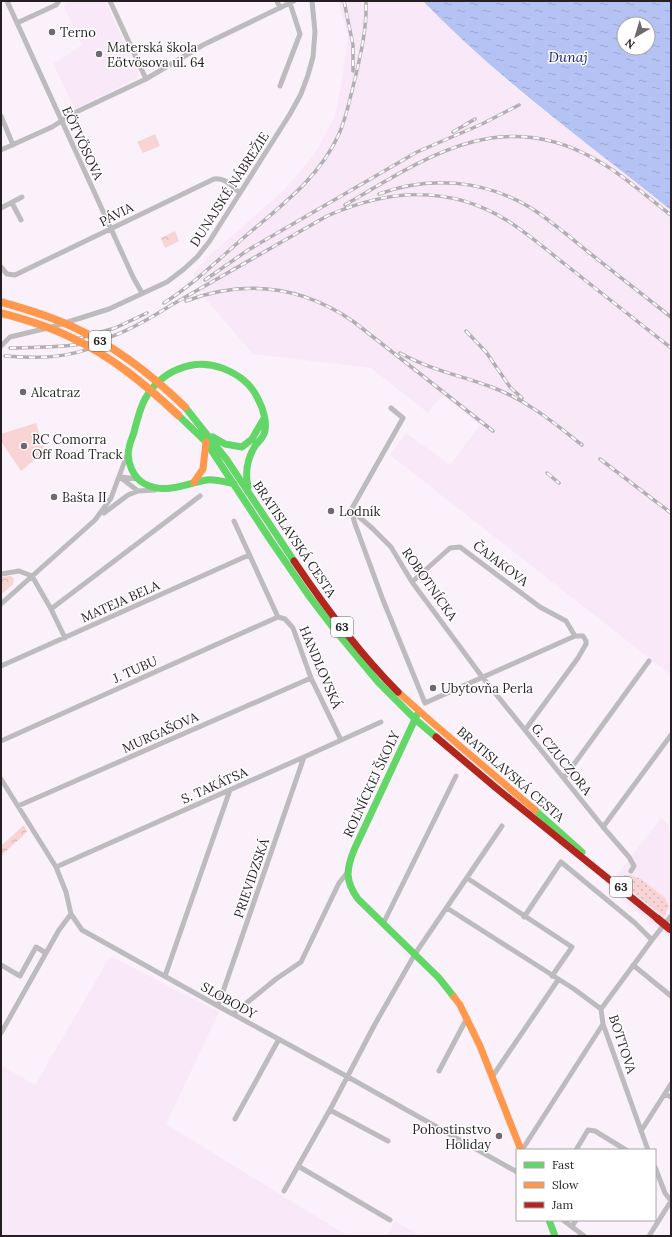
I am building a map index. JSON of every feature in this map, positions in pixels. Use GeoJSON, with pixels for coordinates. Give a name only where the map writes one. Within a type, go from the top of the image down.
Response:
{"type":"FeatureCollection","features":[{"type":"Feature","properties":{"kind":"main road","name":"BRATISLAVSKÁ CESTA"},"geometry":{"type":"LineString","coordinates":[[1,302],[49,317],[74,327],[95,338],[148,374],[185,407],[251,495],[300,569],[342,627],[417,715]]}},
{"type":"Feature","properties":{"kind":"main road","name":"BRATISLAVSKÁ CESTA"},"geometry":{"type":"LineString","coordinates":[[1,313],[68,336],[96,351],[158,396],[178,415],[208,439],[234,484],[285,561],[335,630],[378,682],[531,806],[670,930]]}},
{"type":"Feature","properties":{"kind":"main road"},"geometry":{"type":"LineString","coordinates":[[234,484],[210,479],[165,490],[150,487],[138,479],[131,469],[128,452],[137,419],[144,401],[168,374],[186,366],[198,364],[211,365],[230,371],[241,377],[257,396],[262,407],[264,434],[250,454],[247,465],[246,478],[251,495]]}},
{"type":"Feature","properties":{"kind":"main road"},"geometry":{"type":"LineString","coordinates":[[194,482],[203,469],[208,439],[242,447],[252,439],[263,420]]}},
{"type":"Feature","properties":{"kind":"main road","name":"ROĽNÍCKEJ ŠKOLY"},"geometry":{"type":"LineString","coordinates":[[347,873],[348,865],[354,850],[417,715]]}},
{"type":"Feature","properties":{"kind":"main road"},"geometry":{"type":"LineString","coordinates":[[347,873],[348,882],[353,893],[364,906],[415,954],[450,990],[467,1018],[522,1149]]}},
{"type":"Feature","properties":{"kind":"main road"},"geometry":{"type":"LineString","coordinates":[[549,1221],[556,1236]]}},
{"type":"Feature","properties":{"kind":"street","name":"EÖTVÖSOVA"},"geometry":{"type":"LineString","coordinates":[[7,1],[111,229],[142,293]]}},
{"type":"Feature","properties":{"kind":"street"},"geometry":{"type":"LineString","coordinates":[[17,23],[56,5],[59,1]]}},
{"type":"Feature","properties":{"kind":"street"},"geometry":{"type":"LineString","coordinates":[[110,1],[146,79]]}},
{"type":"Feature","properties":{"kind":"street"},"geometry":{"type":"LineString","coordinates":[[277,1],[280,8]]}},
{"type":"Feature","properties":{"kind":"street","name":"DUNAJSKÉ NÁBREŽIE"},"geometry":{"type":"LineString","coordinates":[[1,346],[10,337],[52,327],[103,312],[167,282],[191,264],[209,242],[290,114],[301,94],[313,57],[315,32],[312,1]]}},
{"type":"Feature","properties":{"kind":"street"},"geometry":{"type":"LineString","coordinates":[[1,150],[62,122],[74,113],[146,79],[203,45],[292,2],[300,34],[280,86]]}},
{"type":"Feature","properties":{"kind":"street"},"geometry":{"type":"LineString","coordinates":[[1,116],[13,145]]}},
{"type":"Feature","properties":{"kind":"street","name":"PÁVIA"},"geometry":{"type":"LineString","coordinates":[[1,267],[6,274],[15,275],[214,179],[220,178],[240,193]]}},
{"type":"Feature","properties":{"kind":"street"},"geometry":{"type":"LineString","coordinates":[[1,208],[22,197]]}},
{"type":"Feature","properties":{"kind":"street"},"geometry":{"type":"LineString","coordinates":[[12,203],[21,220]]}},
{"type":"Feature","properties":{"kind":"street"},"geometry":{"type":"LineString","coordinates":[[391,408],[404,418],[351,510],[383,600],[425,703],[575,636],[580,635],[585,638],[586,644],[578,658],[525,730]]}},
{"type":"Feature","properties":{"kind":"street"},"geometry":{"type":"LineString","coordinates":[[96,520],[111,498],[128,452]]}},
{"type":"Feature","properties":{"kind":"street"},"geometry":{"type":"LineString","coordinates":[[120,477],[138,479]]}},
{"type":"Feature","properties":{"kind":"street"},"geometry":{"type":"LineString","coordinates":[[120,477],[138,491]]}},
{"type":"Feature","properties":{"kind":"street"},"geometry":{"type":"LineString","coordinates":[[1,604],[120,500],[138,491],[165,490]]}},
{"type":"Feature","properties":{"kind":"street"},"geometry":{"type":"LineString","coordinates":[[51,609],[200,496]]}},
{"type":"Feature","properties":{"kind":"street","name":"ROBOTNÍCKA"},"geometry":{"type":"LineString","coordinates":[[351,510],[391,547],[412,582],[483,678]]}},
{"type":"Feature","properties":{"kind":"street","name":"HANDLOVSKÁ"},"geometry":{"type":"LineString","coordinates":[[234,522],[278,617],[285,619],[293,628],[311,678],[341,740]]}},
{"type":"Feature","properties":{"kind":"street","name":"ČAJAKOVA"},"geometry":{"type":"LineString","coordinates":[[412,582],[450,548],[460,546],[540,607],[566,621],[575,636]]}},
{"type":"Feature","properties":{"kind":"street","name":"MATEJA BELA"},"geometry":{"type":"LineString","coordinates":[[1,666],[249,555]]}},
{"type":"Feature","properties":{"kind":"street"},"geometry":{"type":"LineString","coordinates":[[1,574],[20,571],[32,576],[51,609],[65,638]]}},
{"type":"Feature","properties":{"kind":"street","name":"J. TUBU"},"geometry":{"type":"LineString","coordinates":[[1,741],[278,617]]}},
{"type":"Feature","properties":{"kind":"street"},"geometry":{"type":"LineString","coordinates":[[564,778],[649,661]]}},
{"type":"Feature","properties":{"kind":"street","name":"MURGAŠOVA"},"geometry":{"type":"LineString","coordinates":[[18,806],[311,678]]}},
{"type":"Feature","properties":{"kind":"street","name":"G. CZUCZORA"},"geometry":{"type":"LineString","coordinates":[[483,678],[625,853],[634,866],[632,871]]}},
{"type":"Feature","properties":{"kind":"street","name":"ROĽNÍCKEJ ŠKOLY"},"geometry":{"type":"LineString","coordinates":[[417,715],[425,703]]}},
{"type":"Feature","properties":{"kind":"street","name":"S. TAKÁTSA"},"geometry":{"type":"LineString","coordinates":[[56,867],[381,722]]}},
{"type":"Feature","properties":{"kind":"street"},"geometry":{"type":"LineString","coordinates":[[603,827],[671,735]]}},
{"type":"Feature","properties":{"kind":"street","name":"PRIEVIDZSKÁ"},"geometry":{"type":"LineString","coordinates":[[218,1006],[304,757]]}},
{"type":"Feature","properties":{"kind":"street"},"geometry":{"type":"LineString","coordinates":[[383,924],[456,776]]}},
{"type":"Feature","properties":{"kind":"street","name":"SLOBODY"},"geometry":{"type":"LineString","coordinates":[[1,779],[56,867],[66,892],[71,914],[82,930],[516,1171]]}},
{"type":"Feature","properties":{"kind":"street"},"geometry":{"type":"LineString","coordinates":[[165,976],[230,790]]}},
{"type":"Feature","properties":{"kind":"street"},"geometry":{"type":"LineString","coordinates":[[284,1191],[415,954],[502,826]]}},
{"type":"Feature","properties":{"kind":"street"},"geometry":{"type":"LineString","coordinates":[[524,917],[561,862],[635,923],[652,940]]}},
{"type":"Feature","properties":{"kind":"street"},"geometry":{"type":"LineString","coordinates":[[232,1014],[301,962],[339,883],[347,873]]}},
{"type":"Feature","properties":{"kind":"street"},"geometry":{"type":"LineString","coordinates":[[467,878],[524,917],[572,947],[552,976]]}},
{"type":"Feature","properties":{"kind":"street"},"geometry":{"type":"LineString","coordinates":[[447,908],[574,989],[601,1009]]}},
{"type":"Feature","properties":{"kind":"street"},"geometry":{"type":"LineString","coordinates":[[1,1033],[46,953],[65,921],[71,914]]}},
{"type":"Feature","properties":{"kind":"street","name":"BOTTOVA"},"geometry":{"type":"LineString","coordinates":[[648,1149],[603,1024],[601,1009],[671,916]]}},
{"type":"Feature","properties":{"kind":"street"},"geometry":{"type":"LineString","coordinates":[[1,965],[20,976],[36,947],[46,953]]}},
{"type":"Feature","properties":{"kind":"street"},"geometry":{"type":"LineString","coordinates":[[633,965],[671,996]]}},
{"type":"Feature","properties":{"kind":"street"},"geometry":{"type":"LineString","coordinates":[[492,1077],[558,980]]}},
{"type":"Feature","properties":{"kind":"street"},"geometry":{"type":"LineString","coordinates":[[439,1070],[467,1018]]}},
{"type":"Feature","properties":{"kind":"street"},"geometry":{"type":"LineString","coordinates":[[523,1149],[603,1024]]}},
{"type":"Feature","properties":{"kind":"street"},"geometry":{"type":"LineString","coordinates":[[235,1119],[279,1039]]}},
{"type":"Feature","properties":{"kind":"street"},"geometry":{"type":"LineString","coordinates":[[641,1131],[671,1084]]}},
{"type":"Feature","properties":{"kind":"street"},"geometry":{"type":"LineString","coordinates":[[665,1094],[671,1098]]}},
{"type":"Feature","properties":{"kind":"street"},"geometry":{"type":"LineString","coordinates":[[330,1110],[388,1142]]}},
{"type":"Feature","properties":{"kind":"street"},"geometry":{"type":"LineString","coordinates":[[577,1149],[588,1130],[595,1131],[623,1149]]}},
{"type":"Feature","properties":{"kind":"street"},"geometry":{"type":"LineString","coordinates":[[298,1166],[390,1220]]}},
{"type":"Feature","properties":{"kind":"street"},"geometry":{"type":"LineString","coordinates":[[649,1236],[671,1201],[665,1193],[656,1170]]}},
{"type":"Feature","properties":{"kind":"street"},"geometry":{"type":"LineString","coordinates":[[564,1221],[584,1236]]}},
{"type":"Feature","properties":{"kind":"street"},"geometry":{"type":"LineString","coordinates":[[572,1226],[575,1221]]}},
{"type":"Feature","properties":{"kind":"shaded area","name":"Materská škola Eötvösova ul. 64"},"geometry":{"type":"Polygon","coordinates":[[[66,1],[105,1],[138,72],[137,78],[75,109],[53,64],[82,45],[64,7],[66,1]]]}},
{"type":"Feature","properties":{"kind":"shaded area"},"geometry":{"type":"Polygon","coordinates":[[[338,1],[423,1],[445,24],[517,90],[671,210],[671,675],[390,455],[406,433],[450,465],[480,425],[442,395],[428,413],[371,368],[253,354],[205,298],[202,289],[193,275],[208,257],[284,190],[314,155],[335,116],[348,36],[338,1]]]}},
{"type":"Feature","properties":{"kind":"shaded area"},"geometry":{"type":"Polygon","coordinates":[[[661,818],[671,827],[671,939],[607,888],[661,818]]]}},
{"type":"Feature","properties":{"kind":"shaded area"},"geometry":{"type":"Polygon","coordinates":[[[112,957],[219,1012],[166,1124],[348,1236],[1,1236],[1,1065],[35,1085],[108,960],[112,957]]]}},
{"type":"Feature","properties":{"kind":"shaded area"},"geometry":{"type":"Polygon","coordinates":[[[395,1221],[420,1236],[387,1236],[395,1221]]]}},
{"type":"Feature","properties":{"kind":"green space"},"geometry":{"type":"Polygon","coordinates":[[[155,134],[160,146],[143,153],[137,142],[155,134]]]}},
{"type":"Feature","properties":{"kind":"green space"},"geometry":{"type":"Polygon","coordinates":[[[175,231],[179,241],[165,248],[161,238],[175,231]]]}},
{"type":"Feature","properties":{"kind":"green space","name":"RC Comorra Off Road Track"},"geometry":{"type":"Polygon","coordinates":[[[36,423],[45,451],[21,471],[1,441],[1,434],[36,423]]]}},
{"type":"Feature","properties":{"kind":"green space"},"geometry":{"type":"Polygon","coordinates":[[[11,576],[14,579],[13,584],[1,595],[1,577],[11,576]]]}},
{"type":"Feature","properties":{"kind":"green space"},"geometry":{"type":"Polygon","coordinates":[[[24,825],[27,832],[1,856],[1,846],[24,825]]]}},
{"type":"Feature","properties":{"kind":"green space"},"geometry":{"type":"Polygon","coordinates":[[[624,875],[630,875],[641,879],[665,898],[669,906],[664,917],[624,885],[622,878],[624,875]]]}},
{"type":"Feature","properties":{"kind":"water","name":"Dunaj"},"geometry":{"type":"Polygon","coordinates":[[[423,1],[671,1],[671,210],[543,109],[481,57],[423,1]]]}},
{"type":"Feature","properties":{"kind":"railway"},"geometry":{"type":"LineString","coordinates":[[344,1],[353,45],[353,71]]}},
{"type":"Feature","properties":{"kind":"railway"},"geometry":{"type":"LineString","coordinates":[[164,303],[194,281],[283,204],[309,179],[331,150],[344,120],[355,79],[365,31],[366,1]]}},
{"type":"Feature","properties":{"kind":"railway"},"geometry":{"type":"LineString","coordinates":[[205,280],[248,250],[417,152],[482,124],[519,105]]}},
{"type":"Feature","properties":{"kind":"railway"},"geometry":{"type":"LineString","coordinates":[[453,132],[475,119]]}},
{"type":"Feature","properties":{"kind":"railway"},"geometry":{"type":"LineString","coordinates":[[345,205],[404,171],[434,156],[464,144],[494,138],[526,137],[559,143],[593,158],[623,178],[671,215]]}},
{"type":"Feature","properties":{"kind":"railway"},"geometry":{"type":"LineString","coordinates":[[379,194],[417,184],[437,183],[456,183],[495,191],[531,208],[553,223],[671,317]]}},
{"type":"Feature","properties":{"kind":"railway"},"geometry":{"type":"LineString","coordinates":[[168,307],[327,216],[373,200],[418,194],[441,196],[463,201],[486,209],[508,221],[523,231],[671,348]]}},
{"type":"Feature","properties":{"kind":"railway"},"geometry":{"type":"LineString","coordinates":[[186,301],[208,294],[251,288],[273,290],[314,300],[354,322],[493,431]]}},
{"type":"Feature","properties":{"kind":"railway"},"geometry":{"type":"LineString","coordinates":[[10,348],[75,345],[101,340],[136,326],[173,304]]}},
{"type":"Feature","properties":{"kind":"railway"},"geometry":{"type":"LineString","coordinates":[[77,339],[115,328],[147,313]]}},
{"type":"Feature","properties":{"kind":"railway"},"geometry":{"type":"LineString","coordinates":[[466,331],[486,352],[510,387],[522,398]]}},
{"type":"Feature","properties":{"kind":"railway"},"geometry":{"type":"LineString","coordinates":[[5,356],[43,357],[66,355],[103,344]]}},
{"type":"Feature","properties":{"kind":"railway"},"geometry":{"type":"LineString","coordinates":[[400,353],[423,364],[494,388],[518,399],[540,413],[582,445]]}},
{"type":"Feature","properties":{"kind":"railway"},"geometry":{"type":"LineString","coordinates":[[600,459],[671,513]]}},
{"type":"Feature","properties":{"kind":"railway"},"geometry":{"type":"LineString","coordinates":[[547,473],[559,483]]}},
{"type":"Feature","properties":{"kind":"traffic: fast"},"geometry":{"type":"LineString","coordinates":[[234,484],[217,480],[207,480],[176,487],[153,487],[145,484],[137,478],[131,469],[128,453],[140,409],[151,389],[168,374],[188,366],[199,364],[211,365],[233,373],[252,388],[262,407],[265,430],[263,436],[252,451],[248,461],[248,487]]}},
{"type":"Feature","properties":{"kind":"traffic: fast"},"geometry":{"type":"LineString","coordinates":[[185,407],[227,460],[294,561]]}},
{"type":"Feature","properties":{"kind":"traffic: fast"},"geometry":{"type":"LineString","coordinates":[[178,415],[206,442],[271,541],[309,596],[335,630],[378,682],[415,719],[436,737]]}},
{"type":"Feature","properties":{"kind":"traffic: fast"},"geometry":{"type":"LineString","coordinates":[[213,437],[225,444],[242,447],[252,439],[263,420]]}},
{"type":"Feature","properties":{"kind":"traffic: fast"},"geometry":{"type":"LineString","coordinates":[[417,715],[354,850],[349,864],[348,875],[351,887],[358,899],[439,978],[454,997]]}},
{"type":"Feature","properties":{"kind":"traffic: fast"},"geometry":{"type":"LineString","coordinates":[[535,810],[582,852]]}},
{"type":"Feature","properties":{"kind":"traffic: fast"},"geometry":{"type":"LineString","coordinates":[[549,1221],[555,1236]]}},
{"type":"Feature","properties":{"kind":"traffic: slow"},"geometry":{"type":"LineString","coordinates":[[1,302],[56,319],[104,343],[146,373],[185,407]]}},
{"type":"Feature","properties":{"kind":"traffic: slow"},"geometry":{"type":"LineString","coordinates":[[1,313],[52,329],[98,352],[140,381],[178,415]]}},
{"type":"Feature","properties":{"kind":"traffic: slow"},"geometry":{"type":"LineString","coordinates":[[194,482],[203,469],[206,442]]}},
{"type":"Feature","properties":{"kind":"traffic: slow"},"geometry":{"type":"LineString","coordinates":[[398,692],[535,810]]}},
{"type":"Feature","properties":{"kind":"traffic: slow"},"geometry":{"type":"LineString","coordinates":[[454,997],[460,1005],[480,1046],[521,1149]]}},
{"type":"Feature","properties":{"kind":"traffic: jam"},"geometry":{"type":"LineString","coordinates":[[294,561],[343,629],[370,662],[398,692]]}},
{"type":"Feature","properties":{"kind":"traffic: jam"},"geometry":{"type":"LineString","coordinates":[[436,737],[495,787],[658,919]]}},
{"type":"Feature","properties":{"kind":"traffic: jam"},"geometry":{"type":"LineString","coordinates":[[658,919],[670,929]]}},
{"type":"Feature","properties":{"kind":"place","name":"Terno"},"geometry":{"type":"Point","coordinates":[52,32]}},
{"type":"Feature","properties":{"kind":"place","name":"Materská škola Eötvösova ul. 64"},"geometry":{"type":"Point","coordinates":[99,54]}},
{"type":"Feature","properties":{"kind":"place","name":"Alcatraz"},"geometry":{"type":"Point","coordinates":[23,392]}},
{"type":"Feature","properties":{"kind":"place","name":"RC Comorra Off Road Track"},"geometry":{"type":"Point","coordinates":[24,446]}},
{"type":"Feature","properties":{"kind":"place","name":"Bašta II"},"geometry":{"type":"Point","coordinates":[54,497]}},
{"type":"Feature","properties":{"kind":"place","name":"Lodník"},"geometry":{"type":"Point","coordinates":[331,511]}},
{"type":"Feature","properties":{"kind":"place","name":"Ubytovňa Perla"},"geometry":{"type":"Point","coordinates":[433,688]}},
{"type":"Feature","properties":{"kind":"place","name":"Pohostinstvo Holiday"},"geometry":{"type":"Point","coordinates":[499,1136]}}]}
